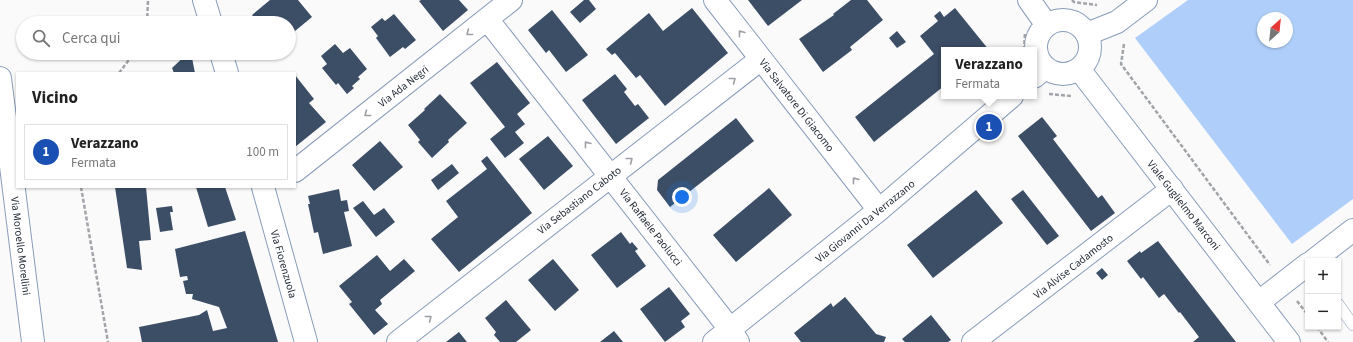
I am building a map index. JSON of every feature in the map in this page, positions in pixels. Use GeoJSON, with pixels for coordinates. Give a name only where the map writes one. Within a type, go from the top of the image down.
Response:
{"type":"FeatureCollection","features":[{"type":"Feature","properties":{"kind":"street","name":"Via Ada Negri"},"geometry":{"type":"LineString","coordinates":[[296,170],[511,0]]}},
{"type":"Feature","properties":{"kind":"street","name":"Via Salvatore Di Giacomo"},"geometry":{"type":"LineString","coordinates":[[715,0],[879,210]]}},
{"type":"Feature","properties":{"kind":"street"},"geometry":{"type":"LineString","coordinates":[[1029,0],[1046,24]]}},
{"type":"Feature","properties":{"kind":"street"},"geometry":{"type":"LineString","coordinates":[[1087,34],[1117,22],[1146,0]]}},
{"type":"Feature","properties":{"kind":"street"},"geometry":{"type":"LineString","coordinates":[[206,1],[209,16]]}},
{"type":"Feature","properties":{"kind":"street","name":"Via Raffaele Paolucci"},"geometry":{"type":"LineString","coordinates":[[487,19],[611,175],[727,338]]}},
{"type":"Feature","properties":{"kind":"street"},"geometry":{"type":"LineString","coordinates":[[1035,47],[1036,40],[1040,32],[1046,24],[1054,20],[1073,21],[1087,34],[1090,44],[1086,62],[1079,69],[1062,74],[1039,73],[1037,56]]}},
{"type":"Feature","properties":{"kind":"street","name":"Via Sebastiano Caboto"},"geometry":{"type":"LineString","coordinates":[[398,342],[761,59]]}},
{"type":"Feature","properties":{"kind":"street"},"geometry":{"type":"LineString","coordinates":[[222,60],[227,72]]}},
{"type":"Feature","properties":{"kind":"street","name":"Viale Guglielmo Marconi"},"geometry":{"type":"LineString","coordinates":[[1079,69],[1289,342]]}},
{"type":"Feature","properties":{"kind":"street","name":"Via Moroello Morellini"},"geometry":{"type":"LineString","coordinates":[[0,78],[33,342]]}},
{"type":"Feature","properties":{"kind":"street","name":"Via Giovanni Da Verrazzano"},"geometry":{"type":"LineString","coordinates":[[727,338],[1008,99]]}},
{"type":"Feature","properties":{"kind":"street","name":"Via Fiorenzuola"},"geometry":{"type":"LineString","coordinates":[[263,188],[306,342]]}},
{"type":"Feature","properties":{"kind":"street","name":"Via Alvise Cadamosto"},"geometry":{"type":"LineString","coordinates":[[973,342],[1172,189]]}},
{"type":"Feature","properties":{"kind":"street"},"geometry":{"type":"LineString","coordinates":[[1317,258],[1353,230]]}},
{"type":"Feature","properties":{"kind":"street"},"geometry":{"type":"LineString","coordinates":[[1259,302],[1305,266]]}},
{"type":"Feature","properties":{"kind":"lane"},"geometry":{"type":"LineString","coordinates":[[1341,308],[1353,325]]}},
{"type":"Feature","properties":{"kind":"path"},"geometry":{"type":"LineString","coordinates":[[147,16],[148,0]]}},
{"type":"Feature","properties":{"kind":"path"},"geometry":{"type":"LineString","coordinates":[[1072,0],[1074,2],[1105,6],[1126,34],[1121,64],[1305,311]]}},
{"type":"Feature","properties":{"kind":"path"},"geometry":{"type":"LineString","coordinates":[[120,72],[129,60]]}},
{"type":"Feature","properties":{"kind":"path"},"geometry":{"type":"LineString","coordinates":[[81,188],[108,342]]}},
{"type":"Feature","properties":{"kind":"path"},"geometry":{"type":"LineString","coordinates":[[1319,330],[1328,342]]}},
{"type":"Feature","properties":{"kind":"shaded area"},"geometry":{"type":"Polygon","coordinates":[[[1188,0],[1353,0],[1353,199],[1292,244],[1135,38],[1188,0]]]}},
{"type":"Feature","properties":{"kind":"building"},"geometry":{"type":"Polygon","coordinates":[[[270,0],[298,0],[312,17],[296,30],[296,16],[252,15],[270,0]]]}},
{"type":"Feature","properties":{"kind":"building"},"geometry":{"type":"Polygon","coordinates":[[[459,0],[468,10],[443,31],[419,1],[459,0]]]}},
{"type":"Feature","properties":{"kind":"building"},"geometry":{"type":"Polygon","coordinates":[[[584,0],[589,0],[596,9],[580,23],[570,12],[584,0]]]}},
{"type":"Feature","properties":{"kind":"building"},"geometry":{"type":"Polygon","coordinates":[[[748,0],[802,0],[768,26],[748,0]]]}},
{"type":"Feature","properties":{"kind":"building"},"geometry":{"type":"Polygon","coordinates":[[[851,0],[867,0],[883,20],[850,47],[852,50],[823,72],[799,39],[834,15],[833,14],[851,0]]]}},
{"type":"Feature","properties":{"kind":"building"},"geometry":{"type":"Polygon","coordinates":[[[692,8],[728,53],[665,106],[640,75],[636,78],[615,53],[612,55],[606,49],[649,13],[663,31],[692,8]]]}},
{"type":"Feature","properties":{"kind":"building"},"geometry":{"type":"Polygon","coordinates":[[[955,8],[987,47],[941,47],[941,88],[874,142],[855,117],[934,54],[920,36],[938,21],[934,16],[940,11],[944,17],[955,8]]]}},
{"type":"Feature","properties":{"kind":"building"},"geometry":{"type":"Polygon","coordinates":[[[552,10],[588,55],[566,72],[549,50],[546,53],[528,30],[552,10]]]}},
{"type":"Feature","properties":{"kind":"building"},"geometry":{"type":"Polygon","coordinates":[[[394,14],[416,40],[405,49],[403,47],[390,57],[376,38],[378,36],[371,27],[382,18],[385,21],[394,14]]]}},
{"type":"Feature","properties":{"kind":"building"},"geometry":{"type":"Polygon","coordinates":[[[897,31],[906,42],[897,48],[889,38],[897,31]]]}},
{"type":"Feature","properties":{"kind":"building"},"geometry":{"type":"Polygon","coordinates":[[[335,44],[343,53],[350,48],[367,69],[358,77],[360,79],[352,86],[354,88],[347,94],[338,83],[336,85],[322,68],[327,64],[321,56],[335,44]]]}},
{"type":"Feature","properties":{"kind":"building"},"geometry":{"type":"Polygon","coordinates":[[[181,60],[192,60],[195,72],[174,72],[172,68],[181,60]]]}},
{"type":"Feature","properties":{"kind":"building"},"geometry":{"type":"Polygon","coordinates":[[[497,62],[530,103],[517,114],[525,124],[515,132],[524,143],[505,158],[490,139],[505,127],[470,83],[497,62]]]}},
{"type":"Feature","properties":{"kind":"building"},"geometry":{"type":"Polygon","coordinates":[[[615,74],[627,89],[624,92],[635,106],[638,104],[649,118],[616,144],[582,100],[615,74]]]}},
{"type":"Feature","properties":{"kind":"building"},"geometry":{"type":"Polygon","coordinates":[[[296,76],[314,99],[309,103],[326,122],[296,146],[296,76]]]}},
{"type":"Feature","properties":{"kind":"building"},"geometry":{"type":"Polygon","coordinates":[[[440,94],[467,123],[448,140],[449,142],[432,158],[418,142],[420,140],[408,125],[440,94]]]}},
{"type":"Feature","properties":{"kind":"building"},"geometry":{"type":"Polygon","coordinates":[[[1042,117],[1057,136],[1053,139],[1098,198],[1102,195],[1115,213],[1091,231],[1018,136],[1042,117]]]}},
{"type":"Feature","properties":{"kind":"building"},"geometry":{"type":"Polygon","coordinates":[[[736,118],[754,141],[670,207],[657,190],[658,180],[736,118]]]}},
{"type":"Feature","properties":{"kind":"building"},"geometry":{"type":"Polygon","coordinates":[[[548,136],[573,166],[544,190],[519,159],[548,136]]]}},
{"type":"Feature","properties":{"kind":"building"},"geometry":{"type":"Polygon","coordinates":[[[380,141],[403,167],[374,191],[352,165],[380,141]]]}},
{"type":"Feature","properties":{"kind":"building"},"geometry":{"type":"Polygon","coordinates":[[[487,156],[532,213],[459,272],[431,239],[458,217],[446,201],[487,169],[481,161],[487,156]]]}},
{"type":"Feature","properties":{"kind":"building"},"geometry":{"type":"Polygon","coordinates":[[[452,164],[459,173],[438,190],[431,180],[452,164]]]}},
{"type":"Feature","properties":{"kind":"building"},"geometry":{"type":"Polygon","coordinates":[[[115,188],[146,188],[151,240],[139,241],[142,270],[127,268],[115,188]]]}},
{"type":"Feature","properties":{"kind":"building"},"geometry":{"type":"Polygon","coordinates":[[[196,188],[225,188],[236,220],[208,227],[196,188]]]}},
{"type":"Feature","properties":{"kind":"building"},"geometry":{"type":"Polygon","coordinates":[[[769,188],[792,215],[736,262],[713,235],[769,188]]]}},
{"type":"Feature","properties":{"kind":"building"},"geometry":{"type":"Polygon","coordinates":[[[339,189],[341,201],[347,200],[349,211],[344,212],[352,246],[323,254],[318,232],[314,233],[308,204],[310,204],[308,196],[339,189]]]}},
{"type":"Feature","properties":{"kind":"building"},"geometry":{"type":"Polygon","coordinates":[[[976,190],[1003,223],[933,278],[907,245],[976,190]]]}},
{"type":"Feature","properties":{"kind":"building"},"geometry":{"type":"Polygon","coordinates":[[[1023,190],[1059,236],[1047,245],[1011,199],[1023,190]]]}},
{"type":"Feature","properties":{"kind":"building"},"geometry":{"type":"Polygon","coordinates":[[[363,201],[374,215],[384,208],[395,222],[376,237],[353,208],[363,201]]]}},
{"type":"Feature","properties":{"kind":"building"},"geometry":{"type":"Polygon","coordinates":[[[172,206],[173,212],[170,212],[173,230],[160,232],[156,208],[172,206]]]}},
{"type":"Feature","properties":{"kind":"building"},"geometry":{"type":"Polygon","coordinates":[[[245,231],[278,342],[142,342],[139,327],[199,315],[207,310],[213,331],[227,328],[219,307],[192,299],[193,294],[186,294],[183,281],[188,280],[187,276],[180,277],[175,249],[245,231]]]}},
{"type":"Feature","properties":{"kind":"building"},"geometry":{"type":"Polygon","coordinates":[[[621,232],[630,244],[632,242],[638,249],[635,251],[646,266],[617,288],[591,255],[621,232]]]}},
{"type":"Feature","properties":{"kind":"building"},"geometry":{"type":"Polygon","coordinates":[[[1158,241],[1236,342],[1193,342],[1199,337],[1180,312],[1179,313],[1164,294],[1159,298],[1143,277],[1141,279],[1127,261],[1140,251],[1141,253],[1158,241]]]}},
{"type":"Feature","properties":{"kind":"building"},"geometry":{"type":"Polygon","coordinates":[[[377,255],[390,271],[404,259],[415,271],[380,300],[382,304],[375,310],[388,324],[374,335],[349,304],[352,302],[339,286],[377,255]]]}},
{"type":"Feature","properties":{"kind":"building"},"geometry":{"type":"Polygon","coordinates":[[[553,259],[579,290],[555,311],[528,280],[553,259]]]}},
{"type":"Feature","properties":{"kind":"building"},"geometry":{"type":"Polygon","coordinates":[[[1102,268],[1108,275],[1102,280],[1096,273],[1102,268]]]}},
{"type":"Feature","properties":{"kind":"building"},"geometry":{"type":"Polygon","coordinates":[[[669,287],[690,314],[681,321],[685,327],[665,342],[640,309],[669,287]]]}},
{"type":"Feature","properties":{"kind":"building"},"geometry":{"type":"Polygon","coordinates":[[[845,297],[876,334],[886,337],[884,342],[801,342],[794,333],[831,303],[833,307],[845,297]]]}},
{"type":"Feature","properties":{"kind":"building"},"geometry":{"type":"Polygon","coordinates":[[[506,300],[531,330],[516,342],[500,342],[494,335],[496,332],[485,318],[506,300]]]}},
{"type":"Feature","properties":{"kind":"building"},"geometry":{"type":"Polygon","coordinates":[[[931,315],[951,340],[948,342],[905,342],[902,339],[931,315]]]}},
{"type":"Feature","properties":{"kind":"building"},"geometry":{"type":"Polygon","coordinates":[[[614,331],[623,342],[600,342],[614,331]]]}},
{"type":"Feature","properties":{"kind":"building"},"geometry":{"type":"Polygon","coordinates":[[[459,332],[467,342],[446,342],[459,332]]]}},
{"type":"Feature","properties":{"kind":"place","name":"Verazzano"},"geometry":{"type":"Point","coordinates":[989,127]}}]}
